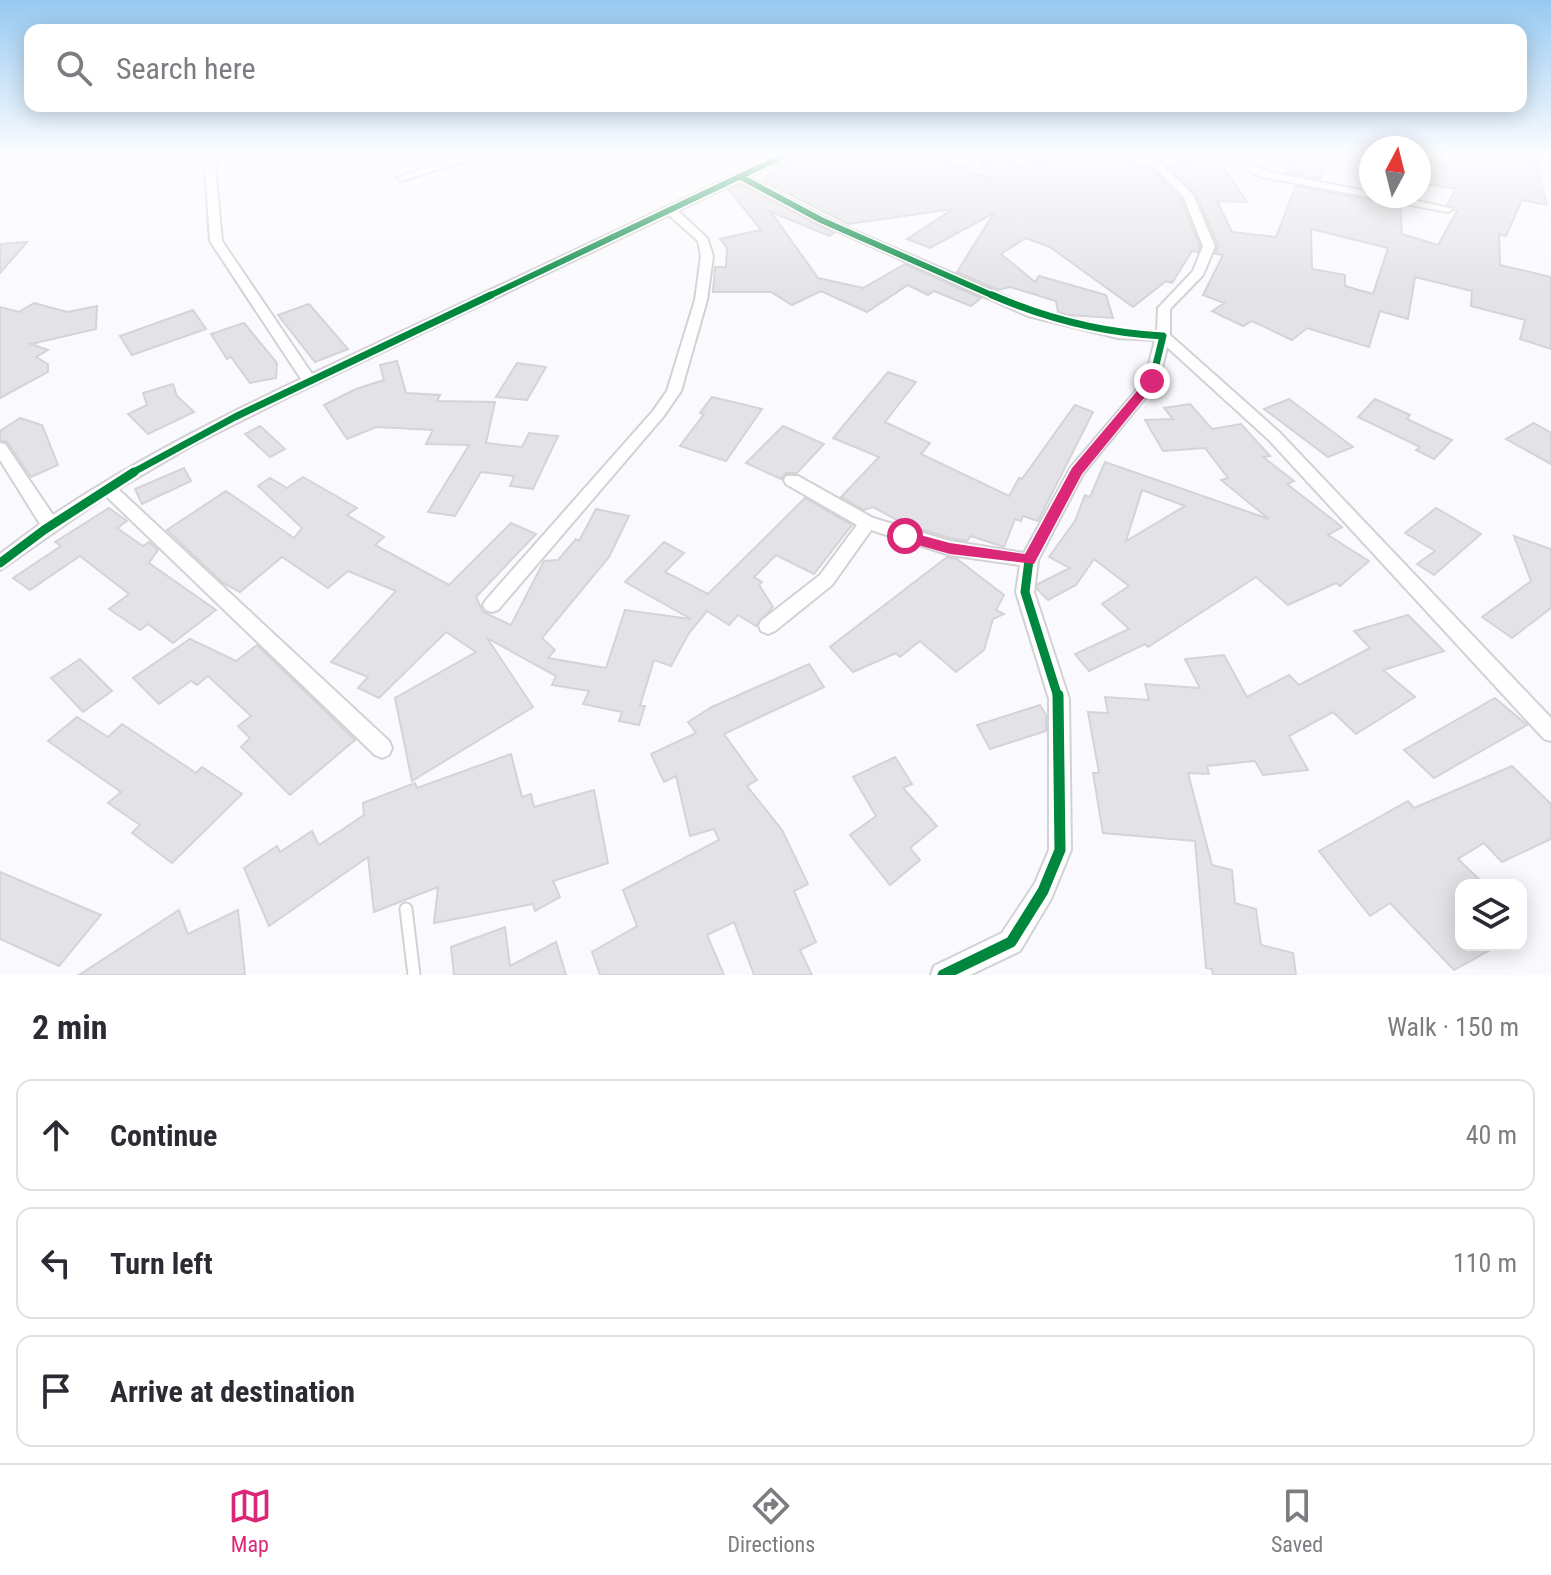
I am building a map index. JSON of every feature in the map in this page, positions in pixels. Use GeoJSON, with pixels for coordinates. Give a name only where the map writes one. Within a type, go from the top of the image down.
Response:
{"type":"FeatureCollection","features":[{"type":"Feature","properties":{"kind":"street"},"geometry":{"type":"LineString","coordinates":[[213,200],[216,241],[309,381]]}},
{"type":"Feature","properties":{"kind":"street"},"geometry":{"type":"LineString","coordinates":[[0,563],[107,487],[309,381],[695,200]]}},
{"type":"Feature","properties":{"kind":"street"},"geometry":{"type":"LineString","coordinates":[[785,200],[821,220],[1033,313],[1118,334],[1163,336],[1274,436],[1551,732]]}},
{"type":"Feature","properties":{"kind":"street"},"geometry":{"type":"LineString","coordinates":[[943,975],[1011,942],[1043,891],[1060,850],[1059,699],[1025,592],[1029,560],[1077,471],[1152,381],[1163,336],[1164,308],[1199,272],[1209,246],[1190,200]]}},
{"type":"Feature","properties":{"kind":"street"},"geometry":{"type":"LineString","coordinates":[[1431,206],[1448,209]]}},
{"type":"Feature","properties":{"kind":"street"},"geometry":{"type":"LineString","coordinates":[[492,605],[658,414],[674,391],[701,300],[707,256],[703,240],[672,212]]}},
{"type":"Feature","properties":{"kind":"street"},"geometry":{"type":"LineString","coordinates":[[0,448],[50,525]]}},
{"type":"Feature","properties":{"kind":"street"},"geometry":{"type":"LineString","coordinates":[[792,480],[867,523],[950,548],[1029,560]]}},
{"type":"Feature","properties":{"kind":"street"},"geometry":{"type":"LineString","coordinates":[[107,487],[178,561],[324,690],[382,748]]}},
{"type":"Feature","properties":{"kind":"street"},"geometry":{"type":"LineString","coordinates":[[768,626],[826,580],[867,523]]}},
{"type":"Feature","properties":{"kind":"lane"},"geometry":{"type":"LineString","coordinates":[[406,909],[414,975]]}},
{"type":"Feature","properties":{"kind":"building"},"geometry":{"type":"Polygon","coordinates":[[[737,200],[772,200],[834,233],[829,236],[771,212],[818,278],[863,288],[905,264],[981,298],[971,306],[934,291],[928,295],[908,285],[867,312],[821,291],[792,305],[771,292],[713,292],[715,267],[726,267],[727,248],[720,239],[761,230],[737,200]]]}},
{"type":"Feature","properties":{"kind":"building"},"geometry":{"type":"Polygon","coordinates":[[[802,200],[1181,200],[1200,246],[1198,252],[1192,251],[1172,283],[1166,281],[1133,307],[1050,247],[1026,238],[1001,254],[1035,282],[1039,276],[1106,295],[1113,318],[1068,315],[1058,312],[1056,301],[1010,287],[998,290],[957,272],[994,213],[930,248],[907,239],[953,209],[848,224],[802,200]]]}},
{"type":"Feature","properties":{"kind":"building"},"geometry":{"type":"Polygon","coordinates":[[[1199,200],[1246,200],[1217,201],[1232,232],[1276,237],[1290,200],[1359,200],[1359,208],[1400,208],[1402,234],[1438,245],[1457,211],[1447,205],[1450,200],[1522,200],[1506,236],[1499,234],[1500,265],[1551,277],[1551,349],[1520,339],[1525,320],[1471,306],[1472,291],[1415,277],[1408,319],[1380,311],[1369,347],[1307,328],[1292,340],[1252,321],[1243,326],[1212,311],[1224,303],[1203,295],[1223,255],[1215,254],[1218,245],[1199,200]],[[1311,229],[1312,269],[1345,275],[1345,286],[1373,294],[1388,248],[1311,229]]]}},
{"type":"Feature","properties":{"kind":"building"},"geometry":{"type":"Polygon","coordinates":[[[1524,200],[1546,200],[1547,205],[1524,200]]]}},
{"type":"Feature","properties":{"kind":"building"},"geometry":{"type":"Polygon","coordinates":[[[27,242],[0,273],[0,244],[27,242]]]}},
{"type":"Feature","properties":{"kind":"building"},"geometry":{"type":"Polygon","coordinates":[[[34,303],[67,312],[97,306],[96,329],[31,344],[48,350],[36,357],[48,364],[48,372],[0,398],[0,307],[19,312],[34,303]]]}},
{"type":"Feature","properties":{"kind":"building"},"geometry":{"type":"Polygon","coordinates":[[[309,304],[348,349],[315,362],[278,315],[309,304]]]}},
{"type":"Feature","properties":{"kind":"building"},"geometry":{"type":"Polygon","coordinates":[[[193,310],[206,329],[132,355],[120,336],[193,310]]]}},
{"type":"Feature","properties":{"kind":"building"},"geometry":{"type":"Polygon","coordinates":[[[244,323],[277,363],[276,378],[250,383],[231,357],[227,359],[211,334],[244,323]]]}},
{"type":"Feature","properties":{"kind":"building"},"geometry":{"type":"Polygon","coordinates":[[[397,361],[406,393],[440,395],[437,401],[495,402],[486,443],[522,447],[529,433],[558,436],[533,489],[510,486],[514,476],[481,472],[455,516],[428,512],[469,445],[426,444],[433,430],[376,427],[347,439],[324,405],[356,389],[384,380],[380,365],[397,361]]]}},
{"type":"Feature","properties":{"kind":"building"},"geometry":{"type":"Polygon","coordinates":[[[517,363],[546,367],[527,400],[496,397],[517,363]]]}},
{"type":"Feature","properties":{"kind":"building"},"geometry":{"type":"Polygon","coordinates":[[[888,372],[916,382],[885,422],[930,443],[921,454],[1009,496],[1019,478],[1022,479],[1075,405],[1093,412],[1038,521],[1023,516],[1021,521],[1015,519],[1004,547],[971,536],[967,541],[906,525],[873,507],[864,510],[841,497],[879,457],[833,438],[888,372]]]}},
{"type":"Feature","properties":{"kind":"building"},"geometry":{"type":"Polygon","coordinates":[[[173,384],[177,396],[194,412],[148,434],[128,414],[147,405],[143,393],[173,384]]]}},
{"type":"Feature","properties":{"kind":"building"},"geometry":{"type":"Polygon","coordinates":[[[712,397],[762,409],[726,461],[680,446],[704,414],[700,413],[712,397]]]}},
{"type":"Feature","properties":{"kind":"building"},"geometry":{"type":"Polygon","coordinates":[[[1289,399],[1353,447],[1328,457],[1264,409],[1289,399]]]}},
{"type":"Feature","properties":{"kind":"building"},"geometry":{"type":"Polygon","coordinates":[[[1375,399],[1410,415],[1407,419],[1452,440],[1434,459],[1416,450],[1420,447],[1358,417],[1375,399]]]}},
{"type":"Feature","properties":{"kind":"building"},"geometry":{"type":"Polygon","coordinates":[[[1190,404],[1212,429],[1241,424],[1270,456],[1263,457],[1294,481],[1287,484],[1342,527],[1328,535],[1369,561],[1340,586],[1336,583],[1288,605],[1256,577],[1148,647],[1145,644],[1089,671],[1075,654],[1129,629],[1102,604],[1129,586],[1094,559],[1076,585],[1048,600],[1037,589],[1038,584],[1070,568],[1049,557],[1075,521],[1085,495],[1090,497],[1105,462],[1269,519],[1221,480],[1228,478],[1205,448],[1163,451],[1145,420],[1173,419],[1164,408],[1190,404]],[[1142,490],[1126,541],[1185,506],[1142,490]]]}},
{"type":"Feature","properties":{"kind":"building"},"geometry":{"type":"Polygon","coordinates":[[[20,418],[42,425],[58,465],[31,477],[7,442],[0,440],[0,431],[20,418]]]}},
{"type":"Feature","properties":{"kind":"building"},"geometry":{"type":"Polygon","coordinates":[[[1534,423],[1551,433],[1551,464],[1506,439],[1534,423]]]}},
{"type":"Feature","properties":{"kind":"building"},"geometry":{"type":"Polygon","coordinates":[[[260,426],[285,449],[270,457],[245,434],[260,426]]]}},
{"type":"Feature","properties":{"kind":"building"},"geometry":{"type":"Polygon","coordinates":[[[783,426],[824,444],[797,473],[786,473],[781,479],[746,463],[783,426]]]}},
{"type":"Feature","properties":{"kind":"building"},"geometry":{"type":"Polygon","coordinates":[[[184,468],[191,481],[142,504],[135,489],[184,468]]]}},
{"type":"Feature","properties":{"kind":"building"},"geometry":{"type":"Polygon","coordinates":[[[303,477],[357,508],[347,515],[384,537],[375,545],[449,585],[511,523],[536,534],[476,597],[483,612],[511,625],[544,561],[558,560],[576,539],[579,541],[596,509],[629,516],[609,557],[542,638],[555,650],[548,658],[606,668],[625,610],[691,619],[625,582],[664,542],[684,553],[665,572],[708,594],[805,498],[852,525],[814,574],[776,555],[754,577],[762,582],[759,585],[773,607],[756,626],[738,615],[729,625],[707,611],[689,633],[671,666],[654,660],[640,706],[645,706],[639,725],[619,721],[622,712],[583,704],[589,691],[552,685],[556,676],[487,638],[533,707],[412,781],[395,698],[476,652],[446,632],[379,698],[358,688],[368,677],[331,662],[396,591],[348,571],[328,588],[282,557],[240,592],[223,583],[167,530],[226,491],[294,538],[302,528],[258,486],[270,478],[287,488],[303,477]]]}},
{"type":"Feature","properties":{"kind":"building"},"geometry":{"type":"Polygon","coordinates":[[[109,508],[127,521],[117,528],[143,546],[149,542],[158,550],[149,563],[216,610],[173,643],[148,624],[140,630],[109,609],[129,594],[80,556],[30,590],[13,578],[61,546],[55,542],[109,508]]]}},
{"type":"Feature","properties":{"kind":"building"},"geometry":{"type":"Polygon","coordinates":[[[1436,508],[1481,534],[1434,575],[1417,564],[1435,551],[1405,533],[1436,508]]]}},
{"type":"Feature","properties":{"kind":"building"},"geometry":{"type":"Polygon","coordinates":[[[1514,536],[1551,549],[1551,608],[1512,638],[1482,617],[1531,581],[1514,536]]]}},
{"type":"Feature","properties":{"kind":"building"},"geometry":{"type":"Polygon","coordinates":[[[947,557],[957,559],[1004,595],[996,610],[1004,614],[993,619],[984,650],[956,672],[920,641],[900,657],[896,653],[853,672],[830,647],[947,557]]]}},
{"type":"Feature","properties":{"kind":"building"},"geometry":{"type":"Polygon","coordinates":[[[1408,615],[1444,651],[1383,670],[1415,697],[1356,734],[1333,712],[1289,736],[1308,770],[1263,775],[1255,761],[1207,766],[1209,774],[1188,773],[1212,865],[1232,870],[1235,903],[1256,909],[1261,945],[1293,953],[1296,975],[1213,975],[1212,969],[1206,968],[1195,841],[1103,833],[1093,773],[1099,773],[1088,712],[1108,713],[1105,697],[1149,700],[1145,684],[1200,688],[1185,659],[1224,655],[1247,697],[1289,675],[1299,685],[1370,648],[1354,631],[1408,615]]]}},
{"type":"Feature","properties":{"kind":"building"},"geometry":{"type":"Polygon","coordinates":[[[190,639],[236,661],[257,645],[355,740],[290,795],[241,747],[250,738],[238,726],[251,716],[208,676],[197,685],[191,681],[159,704],[133,678],[190,639]]]}},
{"type":"Feature","properties":{"kind":"building"},"geometry":{"type":"Polygon","coordinates":[[[80,659],[112,691],[83,712],[51,678],[80,659]]]}},
{"type":"Feature","properties":{"kind":"building"},"geometry":{"type":"Polygon","coordinates":[[[809,664],[824,687],[724,734],[757,780],[747,786],[782,830],[808,884],[794,891],[816,942],[800,950],[812,975],[754,975],[734,922],[707,935],[724,975],[600,975],[592,952],[637,926],[623,890],[719,840],[714,829],[690,836],[676,776],[664,782],[651,754],[696,733],[688,722],[712,707],[809,664]]]}},
{"type":"Feature","properties":{"kind":"building"},"geometry":{"type":"Polygon","coordinates":[[[1495,698],[1527,725],[1434,778],[1404,750],[1495,698]]]}},
{"type":"Feature","properties":{"kind":"building"},"geometry":{"type":"Polygon","coordinates":[[[1040,705],[1046,715],[1046,731],[990,749],[977,725],[1040,705]]]}},
{"type":"Feature","properties":{"kind":"building"},"geometry":{"type":"Polygon","coordinates":[[[77,717],[108,737],[122,724],[196,773],[202,767],[242,794],[172,863],[132,833],[140,825],[108,803],[121,792],[48,741],[77,717]]]}},
{"type":"Feature","properties":{"kind":"building"},"geometry":{"type":"Polygon","coordinates":[[[511,754],[522,797],[531,794],[534,807],[594,790],[608,863],[553,881],[560,897],[535,911],[533,904],[434,923],[438,887],[374,912],[368,857],[269,926],[244,868],[277,846],[280,852],[312,831],[319,845],[364,815],[363,803],[415,783],[417,788],[511,754]]]}},
{"type":"Feature","properties":{"kind":"building"},"geometry":{"type":"Polygon","coordinates":[[[895,757],[912,784],[903,788],[937,826],[910,848],[920,860],[890,885],[850,835],[876,816],[853,777],[895,757]]]}},
{"type":"Feature","properties":{"kind":"building"},"geometry":{"type":"Polygon","coordinates":[[[1512,766],[1551,804],[1551,839],[1502,862],[1484,843],[1458,859],[1479,879],[1455,879],[1455,951],[1488,951],[1454,970],[1390,903],[1370,916],[1319,851],[1408,801],[1414,808],[1512,766]]]}},
{"type":"Feature","properties":{"kind":"building"},"geometry":{"type":"Polygon","coordinates":[[[0,872],[101,915],[59,966],[0,939],[0,872]]]}},
{"type":"Feature","properties":{"kind":"building"},"geometry":{"type":"Polygon","coordinates":[[[179,910],[188,934],[238,910],[245,975],[79,975],[179,910]]]}},
{"type":"Feature","properties":{"kind":"building"},"geometry":{"type":"Polygon","coordinates":[[[505,927],[510,966],[556,942],[566,975],[454,975],[451,947],[505,927]]]}},
{"type":"Feature","properties":{"kind":"cycle path"},"geometry":{"type":"LineString","coordinates":[[0,563],[90,499],[186,443],[690,200]]}},
{"type":"Feature","properties":{"kind":"cycle path"},"geometry":{"type":"LineString","coordinates":[[785,200],[821,220],[1033,313],[1118,334],[1163,336],[1152,381],[1077,471],[1029,560],[1025,592],[1059,699],[1060,850],[1043,891],[1011,942],[943,975]]}},
{"type":"Feature","properties":{"kind":"route"},"geometry":{"type":"LineString","coordinates":[[905,536],[950,548],[1029,560],[1077,471],[1123,412],[1152,381]]}}]}
